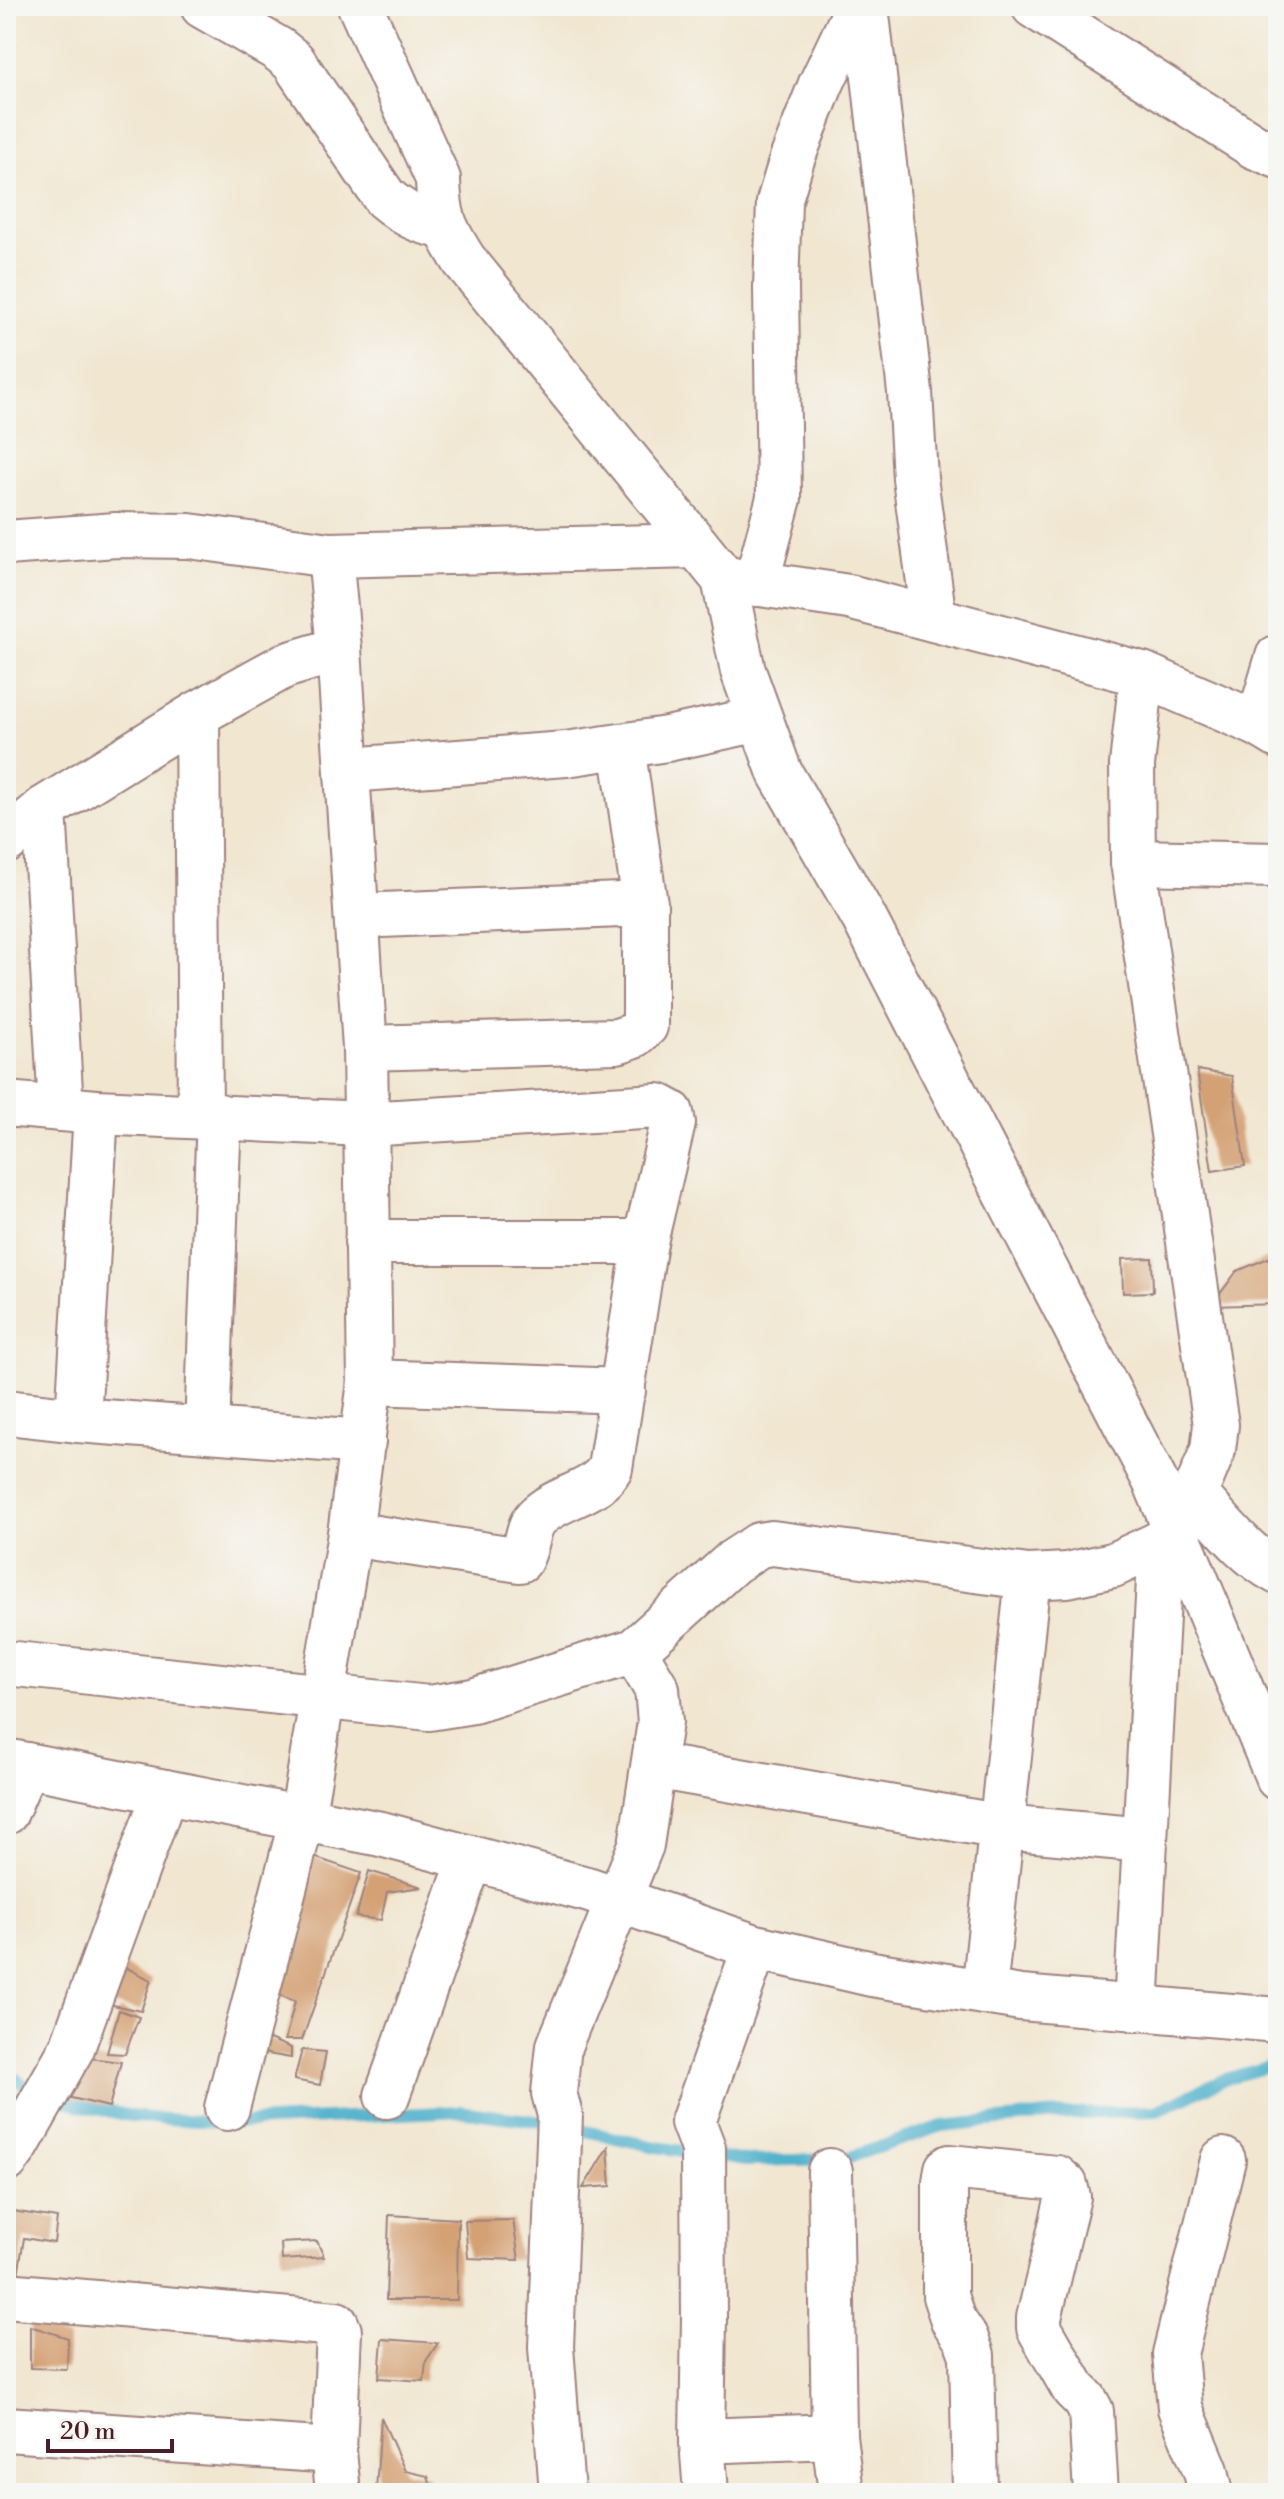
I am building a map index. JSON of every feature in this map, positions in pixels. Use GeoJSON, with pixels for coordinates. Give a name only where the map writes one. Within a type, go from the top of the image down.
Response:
{"type":"FeatureCollection","features":[{"type":"Feature","properties":{"kind":"street"},"geometry":{"type":"LineString","coordinates":[[203,6],[278,49],[293,61],[385,198],[420,222],[443,226]]}},
{"type":"Feature","properties":{"kind":"street"},"geometry":{"type":"LineString","coordinates":[[360,6],[438,179],[438,207],[443,226],[464,260],[726,569],[743,671],[780,773],[864,918],[1156,1483],[1170,1538],[1278,1778]]}},
{"type":"Feature","properties":{"kind":"street"},"geometry":{"type":"LineString","coordinates":[[726,569],[779,498],[776,287],[779,202],[821,84],[858,6]]}},
{"type":"Feature","properties":{"kind":"street"},"geometry":{"type":"LineString","coordinates":[[866,6],[910,392],[915,478],[934,619]]}},
{"type":"Feature","properties":{"kind":"street"},"geometry":{"type":"LineString","coordinates":[[1034,6],[1254,146],[1278,156]]}},
{"type":"Feature","properties":{"kind":"street"},"geometry":{"type":"LineString","coordinates":[[6,543],[116,535],[189,536],[330,555],[726,569],[849,597],[1142,674],[1268,730],[1278,657]]}},
{"type":"Feature","properties":{"kind":"street"},"geometry":{"type":"LineString","coordinates":[[227,2108],[302,1819],[350,1534],[370,1382],[365,1048],[348,770],[330,555]]}},
{"type":"Feature","properties":{"kind":"street"},"geometry":{"type":"LineString","coordinates":[[6,841],[44,809],[197,714],[284,666],[339,649]]}},
{"type":"Feature","properties":{"kind":"street"},"geometry":{"type":"LineString","coordinates":[[1136,2009],[1145,1840],[1170,1538],[1195,1494],[1213,1450],[1216,1425],[1133,862],[1132,765],[1142,674]]}},
{"type":"Feature","properties":{"kind":"street"},"geometry":{"type":"LineString","coordinates":[[197,714],[210,1116],[207,1430]]}},
{"type":"Feature","properties":{"kind":"street"},"geometry":{"type":"LineString","coordinates":[[348,770],[566,754],[760,719]]}},
{"type":"Feature","properties":{"kind":"street"},"geometry":{"type":"LineString","coordinates":[[365,1048],[617,1041],[635,1035],[645,1026],[645,904],[622,746]]}},
{"type":"Feature","properties":{"kind":"street"},"geometry":{"type":"LineString","coordinates":[[44,809],[79,1110],[78,1420]]}},
{"type":"Feature","properties":{"kind":"street"},"geometry":{"type":"LineString","coordinates":[[1133,862],[1278,865]]}},
{"type":"Feature","properties":{"kind":"street"},"geometry":{"type":"LineString","coordinates":[[358,916],[645,904]]}},
{"type":"Feature","properties":{"kind":"street"},"geometry":{"type":"LineString","coordinates":[[6,1104],[365,1124],[658,1106],[671,1113],[673,1123],[645,1242],[610,1468],[604,1479],[534,1520],[520,1560],[350,1534]]}},
{"type":"Feature","properties":{"kind":"street"},"geometry":{"type":"LineString","coordinates":[[367,1242],[645,1242]]}},
{"type":"Feature","properties":{"kind":"street"},"geometry":{"type":"LineString","coordinates":[[370,1382],[623,1391]]}},
{"type":"Feature","properties":{"kind":"street"},"geometry":{"type":"LineString","coordinates":[[6,1412],[363,1442]]}},
{"type":"Feature","properties":{"kind":"street"},"geometry":{"type":"LineString","coordinates":[[1195,1494],[1239,1542],[1278,1572]]}},
{"type":"Feature","properties":{"kind":"street"},"geometry":{"type":"LineString","coordinates":[[6,1663],[429,1708],[473,1701],[634,1651],[733,1562],[759,1545],[772,1543],[1028,1577],[1067,1575],[1113,1565],[1170,1538]]}},
{"type":"Feature","properties":{"kind":"street"},"geometry":{"type":"LineString","coordinates":[[984,1992],[1028,1577]]}},
{"type":"Feature","properties":{"kind":"street"},"geometry":{"type":"LineString","coordinates":[[562,2493],[551,2347],[560,2115],[554,2093],[554,2072],[559,2046],[641,1845],[660,1722],[657,1689],[634,1651]]}},
{"type":"Feature","properties":{"kind":"street"},"geometry":{"type":"LineString","coordinates":[[6,1812],[16,1763],[381,1834],[618,1899],[755,1947],[872,1974],[984,1992],[1136,2009],[1278,2020]]}},
{"type":"Feature","properties":{"kind":"street"},"geometry":{"type":"LineString","coordinates":[[654,1766],[1002,1827],[1145,1840]]}},
{"type":"Feature","properties":{"kind":"street"},"geometry":{"type":"LineString","coordinates":[[10,2148],[72,2048],[165,1792]]}},
{"type":"Feature","properties":{"kind":"street"},"geometry":{"type":"LineString","coordinates":[[387,2096],[471,1858]]}},
{"type":"Feature","properties":{"kind":"street"},"geometry":{"type":"LineString","coordinates":[[706,2493],[702,2441],[703,2148],[693,2122],[755,1947]]}},
{"type":"Feature","properties":{"kind":"street"},"geometry":{"type":"LineString","coordinates":[[1211,2493],[1206,2471],[1180,2408],[1175,2354],[1223,2160]]}},
{"type":"Feature","properties":{"kind":"street"},"geometry":{"type":"LineString","coordinates":[[975,2493],[972,2355],[953,2320],[945,2296],[945,2182],[950,2167],[1057,2178],[1065,2185],[1068,2197],[1039,2328],[1074,2389],[1091,2411],[1096,2493]]}},
{"type":"Feature","properties":{"kind":"street"},"geometry":{"type":"LineString","coordinates":[[830,2171],[834,2436],[841,2493]]}},
{"type":"Feature","properties":{"kind":"street"},"geometry":{"type":"LineString","coordinates":[[6,2295],[336,2324],[339,2331],[336,2472],[6,2429]]}},
{"type":"Feature","properties":{"kind":"street"},"geometry":{"type":"LineString","coordinates":[[702,2441],[834,2436]]}},
{"type":"Feature","properties":{"kind":"building"},"geometry":{"type":"Polygon","coordinates":[[[1197,1070],[1232,1076],[1245,1166],[1212,1171],[1197,1070]]]}},
{"type":"Feature","properties":{"kind":"building"},"geometry":{"type":"Polygon","coordinates":[[[1278,1254],[1278,1304],[1211,1306],[1237,1271],[1278,1254]]]}},
{"type":"Feature","properties":{"kind":"building"},"geometry":{"type":"Polygon","coordinates":[[[1152,1258],[1153,1292],[1123,1293],[1122,1259],[1152,1258]]]}},
{"type":"Feature","properties":{"kind":"building"},"geometry":{"type":"Polygon","coordinates":[[[308,1855],[361,1873],[302,2040],[285,2040],[295,2001],[266,1990],[308,1855]]]}},
{"type":"Feature","properties":{"kind":"building"},"geometry":{"type":"Polygon","coordinates":[[[369,1871],[422,1887],[387,1892],[381,1920],[356,1917],[369,1871]]]}},
{"type":"Feature","properties":{"kind":"building"},"geometry":{"type":"Polygon","coordinates":[[[111,1960],[151,1980],[141,2011],[94,2001],[111,1960]]]}},
{"type":"Feature","properties":{"kind":"building"},"geometry":{"type":"Polygon","coordinates":[[[119,2010],[139,2017],[125,2054],[107,2053],[119,2010]]]}},
{"type":"Feature","properties":{"kind":"building"},"geometry":{"type":"Polygon","coordinates":[[[252,2032],[291,2048],[291,2058],[250,2051],[252,2032]]]}},
{"type":"Feature","properties":{"kind":"building"},"geometry":{"type":"Polygon","coordinates":[[[302,2050],[326,2052],[320,2085],[294,2080],[302,2050]]]}},
{"type":"Feature","properties":{"kind":"building"},"geometry":{"type":"Polygon","coordinates":[[[74,2056],[121,2062],[109,2107],[59,2095],[74,2056]]]}},
{"type":"Feature","properties":{"kind":"building"},"geometry":{"type":"Polygon","coordinates":[[[608,2147],[611,2186],[583,2188],[608,2147]]]}},
{"type":"Feature","properties":{"kind":"building"},"geometry":{"type":"Polygon","coordinates":[[[6,2210],[57,2218],[54,2243],[24,2238],[17,2281],[6,2279],[6,2210]]]}},
{"type":"Feature","properties":{"kind":"building"},"geometry":{"type":"Polygon","coordinates":[[[389,2215],[458,2219],[457,2300],[386,2300],[389,2215]]]}},
{"type":"Feature","properties":{"kind":"building"},"geometry":{"type":"Polygon","coordinates":[[[513,2220],[519,2260],[468,2258],[465,2221],[513,2220]]]}},
{"type":"Feature","properties":{"kind":"building"},"geometry":{"type":"Polygon","coordinates":[[[317,2241],[324,2257],[282,2260],[281,2243],[317,2241]]]}},
{"type":"Feature","properties":{"kind":"building"},"geometry":{"type":"Polygon","coordinates":[[[30,2326],[68,2338],[67,2369],[30,2368],[30,2326]]]}},
{"type":"Feature","properties":{"kind":"building"},"geometry":{"type":"Polygon","coordinates":[[[382,2339],[438,2343],[426,2361],[424,2381],[379,2378],[382,2339]]]}},
{"type":"Feature","properties":{"kind":"building"},"geometry":{"type":"Polygon","coordinates":[[[381,2417],[405,2471],[428,2476],[432,2490],[376,2490],[381,2417]]]}},
{"type":"Feature","properties":{"kind":"waterway"},"geometry":{"type":"LineString","coordinates":[[568,2127],[651,2146],[745,2161],[844,2159],[942,2126],[1048,2115],[1156,2111],[1225,2079],[1278,2064]]}},
{"type":"Feature","properties":{"kind":"waterway"},"geometry":{"type":"LineString","coordinates":[[6,2071],[39,2097],[136,2117],[232,2123],[459,2111],[550,2123]]}}]}
